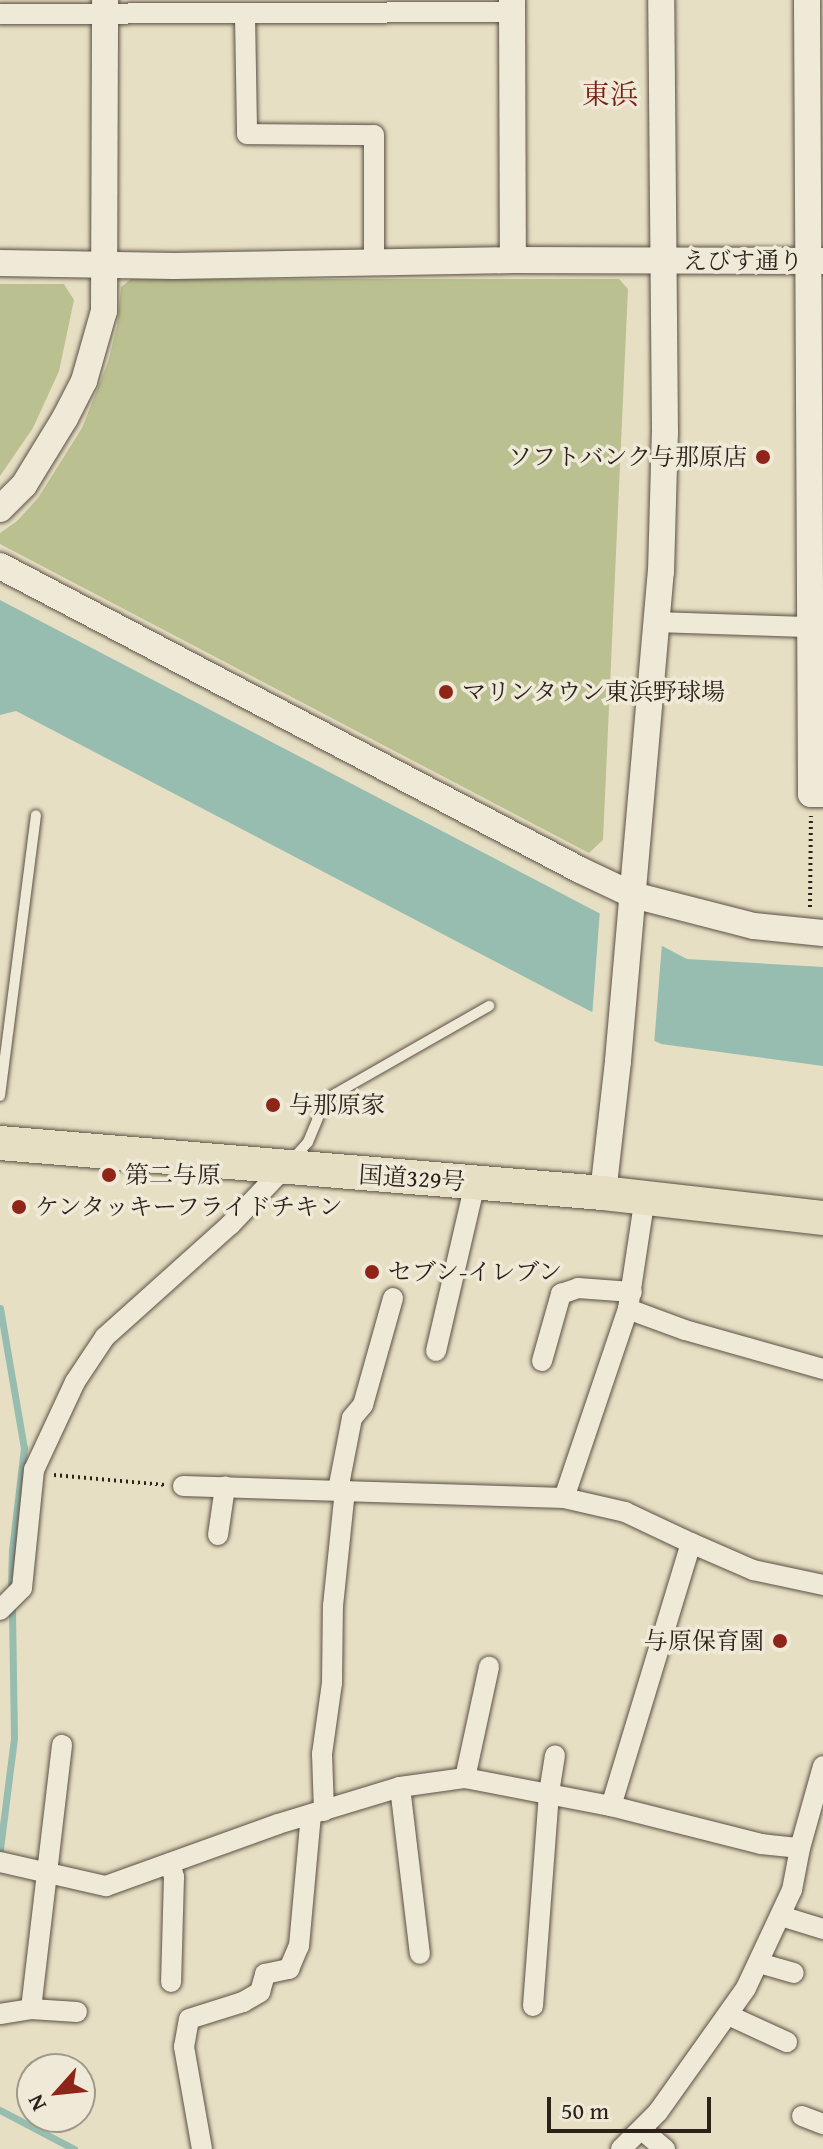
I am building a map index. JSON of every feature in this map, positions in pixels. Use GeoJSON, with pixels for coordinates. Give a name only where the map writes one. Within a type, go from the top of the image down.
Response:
{"type":"FeatureCollection","features":[{"type":"Feature","properties":{"kind":"highway","name":"国道329号"},"geometry":{"type":"LineString","coordinates":[[0,1143],[603,1193],[823,1218]]}},
{"type":"Feature","properties":{"kind":"street"},"geometry":{"type":"LineString","coordinates":[[603,1193],[658,622],[665,433],[661,0]]}},
{"type":"Feature","properties":{"kind":"street"},"geometry":{"type":"LineString","coordinates":[[807,0],[816,261],[811,627],[817,794]]}},
{"type":"Feature","properties":{"kind":"street"},"geometry":{"type":"LineString","coordinates":[[0,14],[105,8],[245,15],[373,6],[512,6],[513,260]]}},
{"type":"Feature","properties":{"kind":"street"},"geometry":{"type":"LineString","coordinates":[[0,509],[24,485],[84,381],[104,311],[105,8]]}},
{"type":"Feature","properties":{"kind":"street"},"geometry":{"type":"LineString","coordinates":[[245,15],[247,134],[374,135],[374,264]]}},
{"type":"Feature","properties":{"kind":"street","name":"えびす通り"},"geometry":{"type":"LineString","coordinates":[[0,263],[816,261]]}},
{"type":"Feature","properties":{"kind":"street"},"geometry":{"type":"LineString","coordinates":[[0,566],[633,895],[754,926],[817,923]]}},
{"type":"Feature","properties":{"kind":"street"},"geometry":{"type":"LineString","coordinates":[[658,622],[811,627]]}},
{"type":"Feature","properties":{"kind":"street"},"geometry":{"type":"LineString","coordinates":[[0,1610],[22,1588],[33,1473],[75,1382],[105,1337],[230,1225],[284,1168]]}},
{"type":"Feature","properties":{"kind":"street"},"geometry":{"type":"LineString","coordinates":[[436,1351],[475,1183]]}},
{"type":"Feature","properties":{"kind":"street"},"geometry":{"type":"LineString","coordinates":[[564,1498],[630,1300],[645,1197]]}},
{"type":"Feature","properties":{"kind":"street"},"geometry":{"type":"LineString","coordinates":[[542,1361],[561,1294],[578,1288],[630,1300],[685,1330],[823,1369]]}},
{"type":"Feature","properties":{"kind":"street"},"geometry":{"type":"LineString","coordinates":[[202,2149],[184,2047],[189,2019],[243,2002],[260,1992],[265,1974],[289,1969],[299,1946],[332,1683],[333,1606],[341,1490],[352,1418],[363,1405],[393,1298]]}},
{"type":"Feature","properties":{"kind":"street"},"geometry":{"type":"LineString","coordinates":[[183,1486],[564,1498],[625,1512],[753,1570],[823,1585]]}},
{"type":"Feature","properties":{"kind":"street"},"geometry":{"type":"LineString","coordinates":[[218,1535],[225,1487]]}},
{"type":"Feature","properties":{"kind":"street"},"geometry":{"type":"LineString","coordinates":[[611,1806],[691,1543]]}},
{"type":"Feature","properties":{"kind":"street"},"geometry":{"type":"LineString","coordinates":[[465,1778],[489,1667]]}},
{"type":"Feature","properties":{"kind":"street"},"geometry":{"type":"LineString","coordinates":[[31,2009],[44,1872],[62,1745]]}},
{"type":"Feature","properties":{"kind":"street"},"geometry":{"type":"LineString","coordinates":[[533,2006],[544,1894],[549,1793],[555,1755]]}},
{"type":"Feature","properties":{"kind":"street"},"geometry":{"type":"LineString","coordinates":[[621,2149],[642,2130],[728,2015],[759,1963],[792,1890],[800,1848],[823,1766]]}},
{"type":"Feature","properties":{"kind":"street"},"geometry":{"type":"LineString","coordinates":[[0,1862],[106,1886],[400,1787],[465,1778],[611,1806],[761,1844],[800,1848]]}},
{"type":"Feature","properties":{"kind":"street"},"geometry":{"type":"LineString","coordinates":[[400,1787],[420,1954]]}},
{"type":"Feature","properties":{"kind":"street"},"geometry":{"type":"LineString","coordinates":[[170,1863],[174,1877],[171,1982]]}},
{"type":"Feature","properties":{"kind":"street"},"geometry":{"type":"LineString","coordinates":[[781,1916],[823,1929]]}},
{"type":"Feature","properties":{"kind":"street"},"geometry":{"type":"LineString","coordinates":[[759,1963],[794,1973]]}},
{"type":"Feature","properties":{"kind":"street"},"geometry":{"type":"LineString","coordinates":[[0,2014],[31,2009],[77,2012]]}},
{"type":"Feature","properties":{"kind":"street"},"geometry":{"type":"LineString","coordinates":[[728,2015],[787,2042]]}},
{"type":"Feature","properties":{"kind":"street"},"geometry":{"type":"LineString","coordinates":[[802,2116],[823,2124]]}},
{"type":"Feature","properties":{"kind":"street"},"geometry":{"type":"LineString","coordinates":[[642,2130],[665,2149]]}},
{"type":"Feature","properties":{"kind":"lane"},"geometry":{"type":"LineString","coordinates":[[0,1096],[36,815]]}},
{"type":"Feature","properties":{"kind":"lane"},"geometry":{"type":"LineString","coordinates":[[284,1168],[308,1142],[326,1099],[489,1006]]}},
{"type":"Feature","properties":{"kind":"path"},"geometry":{"type":"LineString","coordinates":[[817,794],[817,923]]}},
{"type":"Feature","properties":{"kind":"path"},"geometry":{"type":"LineString","coordinates":[[33,1473],[183,1486]]}},
{"type":"Feature","properties":{"kind":"green space","name":"マリンタウン東浜野球場"},"geometry":{"type":"Polygon","coordinates":[[[131,279],[619,279],[628,289],[603,840],[589,853],[0,544],[0,533],[17,521],[38,498],[82,428],[108,362],[117,326],[121,287],[131,279]]]}},
{"type":"Feature","properties":{"kind":"green space"},"geometry":{"type":"Polygon","coordinates":[[[0,284],[64,284],[74,300],[59,371],[33,428],[0,476],[0,284]]]}},
{"type":"Feature","properties":{"kind":"water"},"geometry":{"type":"Polygon","coordinates":[[[0,600],[687,959],[823,967],[823,1066],[661,1044],[588,1010],[16,711],[0,715],[0,600]]]}},
{"type":"Feature","properties":{"kind":"pier"},"geometry":{"type":"Polygon","coordinates":[[[600,910],[662,943],[654,1045],[592,1017],[600,910]]]}},
{"type":"Feature","properties":{"kind":"waterway"},"geometry":{"type":"LineString","coordinates":[[0,1308],[24,1448],[12,1550],[11,1592]]}},
{"type":"Feature","properties":{"kind":"waterway"},"geometry":{"type":"LineString","coordinates":[[0,1849],[14,1738],[12,1604]]}},
{"type":"Feature","properties":{"kind":"waterway"},"geometry":{"type":"LineString","coordinates":[[0,2110],[74,2149]]}},
{"type":"Feature","properties":{"kind":"place","name":"ソフトバンク与那原店"},"geometry":{"type":"Point","coordinates":[763,457]}},
{"type":"Feature","properties":{"kind":"place","name":"マリンタウン東浜野球場"},"geometry":{"type":"Point","coordinates":[446,692]}},
{"type":"Feature","properties":{"kind":"place","name":"与那原家"},"geometry":{"type":"Point","coordinates":[273,1105]}},
{"type":"Feature","properties":{"kind":"place","name":"第二与原"},"geometry":{"type":"Point","coordinates":[109,1175]}},
{"type":"Feature","properties":{"kind":"place","name":"ケンタッキーフライドチキン"},"geometry":{"type":"Point","coordinates":[19,1207]}},
{"type":"Feature","properties":{"kind":"place","name":"セブン-イレブン"},"geometry":{"type":"Point","coordinates":[372,1272]}},
{"type":"Feature","properties":{"kind":"place","name":"与原保育園"},"geometry":{"type":"Point","coordinates":[780,1641]}},
{"type":"Feature","properties":{"kind":"district","name":"東浜"},"geometry":{"type":"Point","coordinates":[610,94]}}]}
